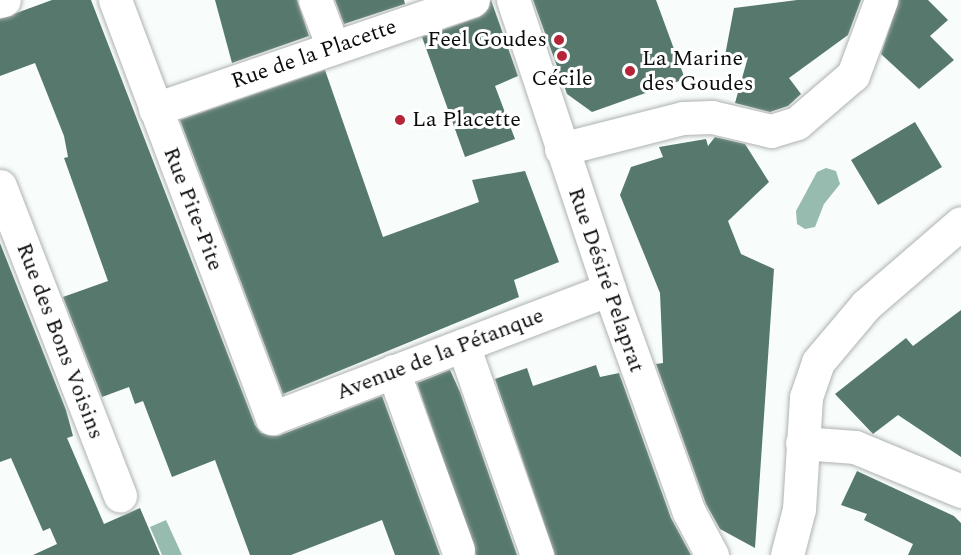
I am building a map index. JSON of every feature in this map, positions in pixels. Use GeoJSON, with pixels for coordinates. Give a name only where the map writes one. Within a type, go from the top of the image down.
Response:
{"type":"FeatureCollection","features":[{"type":"Feature","properties":{"kind":"street","name":"Rue Pite-Pite"},"geometry":{"type":"LineString","coordinates":[[115,0],[272,418]]}},
{"type":"Feature","properties":{"kind":"street"},"geometry":{"type":"LineString","coordinates":[[315,0],[333,47]]}},
{"type":"Feature","properties":{"kind":"street","name":"Rue de la Placette"},"geometry":{"type":"LineString","coordinates":[[156,109],[473,0]]}},
{"type":"Feature","properties":{"kind":"street","name":"Rue Désiré Pelaprat"},"geometry":{"type":"LineString","coordinates":[[513,0],[609,289],[689,512],[712,555]]}},
{"type":"Feature","properties":{"kind":"street"},"geometry":{"type":"LineString","coordinates":[[561,149],[682,118],[712,117],[771,131],[797,123],[853,75],[880,0]]}},
{"type":"Feature","properties":{"kind":"street","name":"Rue des Bons Voisins"},"geometry":{"type":"LineString","coordinates":[[0,186],[120,496]]}},
{"type":"Feature","properties":{"kind":"street"},"geometry":{"type":"LineString","coordinates":[[787,555],[799,509],[801,443],[806,397],[822,355],[866,305],[961,223]]}},
{"type":"Feature","properties":{"kind":"street","name":"Avenue de la Pétanque"},"geometry":{"type":"LineString","coordinates":[[272,418],[609,289]]}},
{"type":"Feature","properties":{"kind":"street"},"geometry":{"type":"LineString","coordinates":[[463,345],[537,555]]}},
{"type":"Feature","properties":{"kind":"street"},"geometry":{"type":"LineString","coordinates":[[393,371],[458,550]]}},
{"type":"Feature","properties":{"kind":"street"},"geometry":{"type":"LineString","coordinates":[[801,443],[855,447],[961,491]]}},
{"type":"Feature","properties":{"kind":"shaded area"},"geometry":{"type":"Polygon","coordinates":[[[826,168],[836,171],[840,184],[824,204],[815,227],[805,229],[797,224],[796,211],[817,172],[826,168]]]}},
{"type":"Feature","properties":{"kind":"shaded area"},"geometry":{"type":"Polygon","coordinates":[[[166,520],[182,555],[162,555],[150,527],[166,520]]]}},
{"type":"Feature","properties":{"kind":"building"},"geometry":{"type":"Polygon","coordinates":[[[52,0],[91,0],[255,425],[261,433],[278,436],[382,396],[440,555],[395,555],[382,520],[291,555],[250,555],[215,460],[172,477],[143,401],[135,404],[129,387],[102,397],[63,297],[108,281],[64,158],[68,157],[64,136],[35,63],[0,76],[0,19],[52,0]]]}},
{"type":"Feature","properties":{"kind":"building"},"geometry":{"type":"Polygon","coordinates":[[[215,0],[297,0],[309,36],[232,63],[215,0]]]}},
{"type":"Feature","properties":{"kind":"building"},"geometry":{"type":"Polygon","coordinates":[[[335,0],[404,0],[405,4],[344,24],[335,0]]]}},
{"type":"Feature","properties":{"kind":"building"},"geometry":{"type":"Polygon","coordinates":[[[491,0],[518,76],[495,86],[515,139],[465,157],[422,37],[480,17],[491,0]]]}},
{"type":"Feature","properties":{"kind":"building"},"geometry":{"type":"Polygon","coordinates":[[[533,0],[656,0],[685,79],[592,112],[567,94],[533,0]]]}},
{"type":"Feature","properties":{"kind":"building"},"geometry":{"type":"Polygon","coordinates":[[[797,0],[861,0],[848,35],[789,78],[801,94],[788,106],[770,112],[735,103],[748,57],[723,66],[734,8],[797,0]]]}},
{"type":"Feature","properties":{"kind":"building"},"geometry":{"type":"Polygon","coordinates":[[[899,0],[928,0],[948,20],[930,36],[954,60],[919,89],[881,54],[899,0]]]}},
{"type":"Feature","properties":{"kind":"building"},"geometry":{"type":"Polygon","coordinates":[[[325,70],[383,237],[479,202],[472,180],[525,171],[559,262],[514,280],[519,297],[283,394],[180,120],[325,70]]]}},
{"type":"Feature","properties":{"kind":"building"},"geometry":{"type":"Polygon","coordinates":[[[915,122],[942,167],[878,205],[851,160],[915,122]]]}},
{"type":"Feature","properties":{"kind":"building"},"geometry":{"type":"Polygon","coordinates":[[[715,137],[745,144],[769,182],[728,221],[741,254],[774,269],[755,548],[720,529],[706,504],[656,364],[663,363],[660,293],[620,195],[631,167],[663,157],[659,147],[706,139],[708,146],[715,137]]]}},
{"type":"Feature","properties":{"kind":"building"},"geometry":{"type":"Polygon","coordinates":[[[0,243],[66,410],[73,436],[67,438],[104,524],[140,508],[160,555],[33,555],[57,544],[50,528],[43,531],[11,458],[0,462],[0,243]]]}},
{"type":"Feature","properties":{"kind":"building"},"geometry":{"type":"Polygon","coordinates":[[[961,310],[961,457],[898,415],[873,434],[835,394],[906,338],[913,346],[961,310]]]}},
{"type":"Feature","properties":{"kind":"building"},"geometry":{"type":"Polygon","coordinates":[[[596,365],[600,377],[619,373],[671,518],[691,555],[555,555],[495,379],[527,368],[533,386],[596,365]]]}},
{"type":"Feature","properties":{"kind":"building"},"geometry":{"type":"Polygon","coordinates":[[[450,370],[460,392],[517,555],[476,555],[417,383],[450,370]]]}},
{"type":"Feature","properties":{"kind":"building"},"geometry":{"type":"Polygon","coordinates":[[[857,471],[954,516],[961,523],[961,555],[908,555],[913,544],[864,520],[867,514],[841,505],[857,471]]]}},
{"type":"Feature","properties":{"kind":"place","name":"Feel Goudes"},"geometry":{"type":"Point","coordinates":[559,40]}},
{"type":"Feature","properties":{"kind":"place","name":"Cécile"},"geometry":{"type":"Point","coordinates":[562,56]}},
{"type":"Feature","properties":{"kind":"place","name":"La Marine des Goudes"},"geometry":{"type":"Point","coordinates":[630,71]}},
{"type":"Feature","properties":{"kind":"place","name":"La Placette"},"geometry":{"type":"Point","coordinates":[400,120]}}]}
